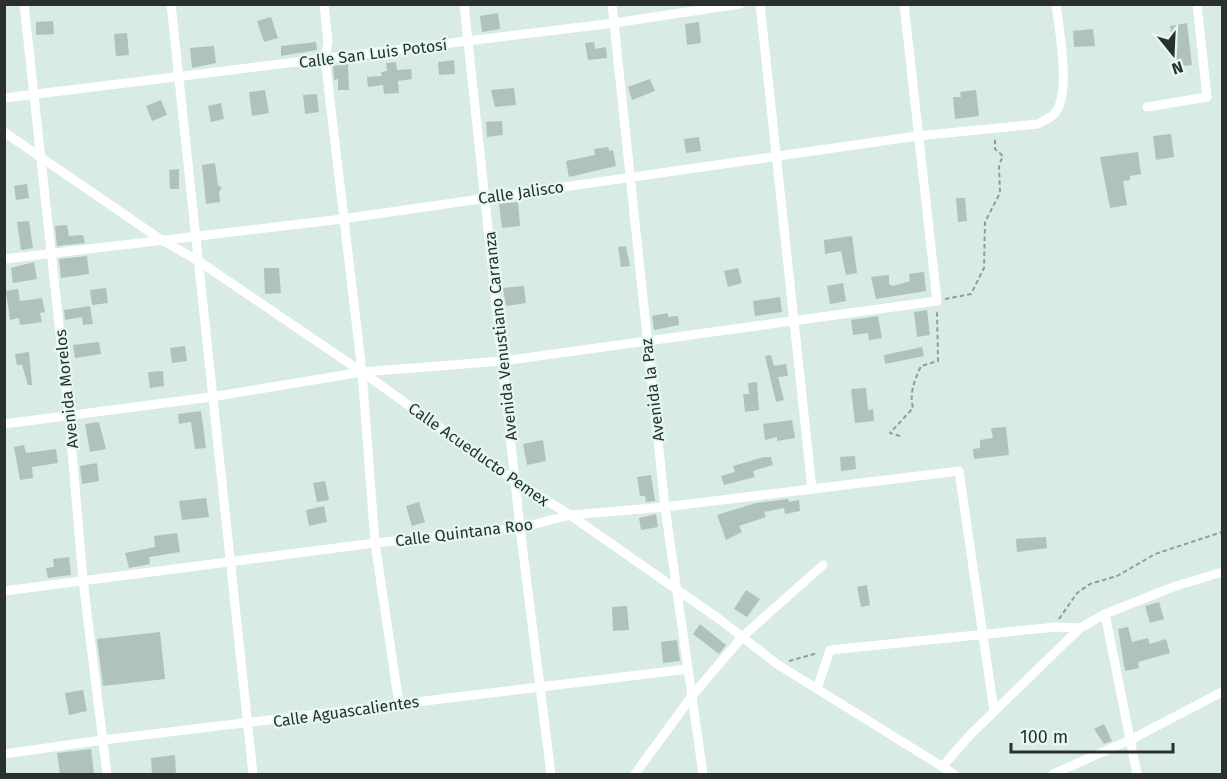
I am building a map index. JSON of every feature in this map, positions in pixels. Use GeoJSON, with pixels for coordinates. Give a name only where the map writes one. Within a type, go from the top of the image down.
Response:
{"type":"FeatureCollection","features":[{"type":"Feature","properties":{"kind":"street","name":"Avenida Morelos"},"geometry":{"type":"LineString","coordinates":[[24,4],[69,416],[82,580],[106,774]]}},
{"type":"Feature","properties":{"kind":"street"},"geometry":{"type":"LineString","coordinates":[[171,4],[253,774]]}},
{"type":"Feature","properties":{"kind":"street"},"geometry":{"type":"LineString","coordinates":[[324,4],[328,42],[325,58],[342,219],[362,372],[375,543],[399,704]]}},
{"type":"Feature","properties":{"kind":"street","name":"Avenida Venustiano Carranza"},"geometry":{"type":"LineString","coordinates":[[464,4],[520,528],[551,774]]}},
{"type":"Feature","properties":{"kind":"street","name":"Avenida la Paz"},"geometry":{"type":"LineString","coordinates":[[612,4],[665,507],[703,774]]}},
{"type":"Feature","properties":{"kind":"street","name":"Calle San Luis Potosí"},"geometry":{"type":"LineString","coordinates":[[4,98],[614,23],[741,4]]}},
{"type":"Feature","properties":{"kind":"street"},"geometry":{"type":"LineString","coordinates":[[760,4],[812,489]]}},
{"type":"Feature","properties":{"kind":"street"},"geometry":{"type":"LineString","coordinates":[[4,424],[212,397],[362,372],[502,361],[793,319],[937,301],[904,4]]}},
{"type":"Feature","properties":{"kind":"street","name":"Calle Jalisco"},"geometry":{"type":"LineString","coordinates":[[4,259],[342,219],[917,136],[1038,124],[1054,114],[1062,97],[1062,51],[1056,4]]}},
{"type":"Feature","properties":{"kind":"street"},"geometry":{"type":"LineString","coordinates":[[1147,107],[1208,98],[1197,4]]}},
{"type":"Feature","properties":{"kind":"street","name":"Calle Acueducto Pemex"},"geometry":{"type":"LineString","coordinates":[[4,132],[160,239],[200,262],[362,372],[515,481],[570,515],[777,664],[954,774]]}},
{"type":"Feature","properties":{"kind":"street","name":"Calle Quintana Roo"},"geometry":{"type":"LineString","coordinates":[[4,591],[375,543],[520,528],[570,515],[665,507],[959,471],[984,634]]}},
{"type":"Feature","properties":{"kind":"street"},"geometry":{"type":"LineString","coordinates":[[635,774],[644,766],[692,696],[742,637],[823,565]]}},
{"type":"Feature","properties":{"kind":"street"},"geometry":{"type":"LineString","coordinates":[[942,767],[994,711],[1080,628],[1105,615],[1173,587],[1222,572]]}},
{"type":"Feature","properties":{"kind":"street"},"geometry":{"type":"LineString","coordinates":[[1105,615],[1137,774]]}},
{"type":"Feature","properties":{"kind":"street"},"geometry":{"type":"LineString","coordinates":[[817,689],[830,650],[1056,627],[1080,628]]}},
{"type":"Feature","properties":{"kind":"street"},"geometry":{"type":"LineString","coordinates":[[984,634],[994,711]]}},
{"type":"Feature","properties":{"kind":"street","name":"Calle Aguascalientes"},"geometry":{"type":"LineString","coordinates":[[4,754],[688,669]]}},
{"type":"Feature","properties":{"kind":"street"},"geometry":{"type":"LineString","coordinates":[[1053,774],[1130,740],[1222,692]]}},
{"type":"Feature","properties":{"kind":"path"},"geometry":{"type":"LineString","coordinates":[[900,436],[890,433],[913,408],[911,400],[914,382],[921,366],[938,360],[937,301],[971,294],[984,268],[985,222],[1000,193],[999,165],[1003,156],[995,149],[995,129]]}},
{"type":"Feature","properties":{"kind":"path"},"geometry":{"type":"LineString","coordinates":[[1056,627],[1061,613],[1077,592],[1090,584],[1117,576],[1155,554],[1222,532]]}},
{"type":"Feature","properties":{"kind":"path"},"geometry":{"type":"LineString","coordinates":[[777,664],[830,650]]}},
{"type":"Feature","properties":{"kind":"building"},"geometry":{"type":"Polygon","coordinates":[[[498,13],[500,29],[482,32],[480,16],[498,13]]]}},
{"type":"Feature","properties":{"kind":"building"},"geometry":{"type":"Polygon","coordinates":[[[271,17],[278,38],[264,42],[257,21],[271,17]]]}},
{"type":"Feature","properties":{"kind":"building"},"geometry":{"type":"Polygon","coordinates":[[[53,21],[54,34],[36,35],[36,22],[53,21]]]}},
{"type":"Feature","properties":{"kind":"building"},"geometry":{"type":"Polygon","coordinates":[[[699,22],[701,43],[687,45],[685,24],[699,22]]]}},
{"type":"Feature","properties":{"kind":"building"},"geometry":{"type":"Polygon","coordinates":[[[1187,23],[1192,65],[1174,67],[1172,53],[1175,53],[1170,26],[1187,23]]]}},
{"type":"Feature","properties":{"kind":"building"},"geometry":{"type":"Polygon","coordinates":[[[1093,29],[1095,46],[1074,47],[1073,31],[1093,29]]]}},
{"type":"Feature","properties":{"kind":"building"},"geometry":{"type":"Polygon","coordinates":[[[127,33],[129,55],[116,56],[114,34],[127,33]]]}},
{"type":"Feature","properties":{"kind":"building"},"geometry":{"type":"Polygon","coordinates":[[[316,42],[317,50],[281,56],[281,46],[316,42]]]}},
{"type":"Feature","properties":{"kind":"building"},"geometry":{"type":"Polygon","coordinates":[[[594,42],[595,49],[606,47],[607,58],[588,60],[585,43],[594,42]]]}},
{"type":"Feature","properties":{"kind":"building"},"geometry":{"type":"Polygon","coordinates":[[[214,46],[216,63],[192,68],[190,48],[214,46]]]}},
{"type":"Feature","properties":{"kind":"building"},"geometry":{"type":"Polygon","coordinates":[[[454,60],[455,74],[439,75],[438,62],[454,60]]]}},
{"type":"Feature","properties":{"kind":"building"},"geometry":{"type":"Polygon","coordinates":[[[396,62],[397,70],[411,69],[412,79],[398,81],[399,93],[384,94],[383,85],[368,87],[367,77],[382,76],[381,72],[387,71],[386,63],[396,62]]]}},
{"type":"Feature","properties":{"kind":"building"},"geometry":{"type":"Polygon","coordinates":[[[348,64],[349,90],[338,90],[338,79],[334,80],[333,66],[348,64]]]}},
{"type":"Feature","properties":{"kind":"building"},"geometry":{"type":"Polygon","coordinates":[[[650,79],[655,91],[632,100],[628,87],[650,79]]]}},
{"type":"Feature","properties":{"kind":"building"},"geometry":{"type":"Polygon","coordinates":[[[514,88],[516,105],[495,107],[491,90],[514,88]]]}},
{"type":"Feature","properties":{"kind":"building"},"geometry":{"type":"Polygon","coordinates":[[[265,90],[269,113],[252,116],[249,92],[265,90]]]}},
{"type":"Feature","properties":{"kind":"building"},"geometry":{"type":"Polygon","coordinates":[[[976,90],[979,116],[955,119],[953,97],[961,97],[960,92],[976,90]]]}},
{"type":"Feature","properties":{"kind":"building"},"geometry":{"type":"Polygon","coordinates":[[[317,94],[319,112],[305,114],[303,95],[317,94]]]}},
{"type":"Feature","properties":{"kind":"building"},"geometry":{"type":"Polygon","coordinates":[[[161,100],[167,115],[152,121],[146,106],[161,100]]]}},
{"type":"Feature","properties":{"kind":"building"},"geometry":{"type":"Polygon","coordinates":[[[221,103],[224,119],[211,122],[208,106],[221,103]]]}},
{"type":"Feature","properties":{"kind":"building"},"geometry":{"type":"Polygon","coordinates":[[[502,121],[503,135],[487,137],[486,122],[502,121]]]}},
{"type":"Feature","properties":{"kind":"building"},"geometry":{"type":"Polygon","coordinates":[[[1171,134],[1174,157],[1156,160],[1153,136],[1171,134]]]}},
{"type":"Feature","properties":{"kind":"building"},"geometry":{"type":"Polygon","coordinates":[[[699,137],[701,151],[686,153],[684,139],[699,137]]]}},
{"type":"Feature","properties":{"kind":"building"},"geometry":{"type":"Polygon","coordinates":[[[608,147],[609,151],[613,150],[616,166],[569,177],[566,161],[595,155],[594,149],[608,147]]]}},
{"type":"Feature","properties":{"kind":"building"},"geometry":{"type":"Polygon","coordinates":[[[1138,152],[1141,174],[1130,176],[1130,180],[1123,181],[1127,205],[1110,208],[1100,157],[1138,152]]]}},
{"type":"Feature","properties":{"kind":"building"},"geometry":{"type":"Polygon","coordinates":[[[215,163],[218,185],[222,188],[219,192],[220,202],[206,204],[202,165],[215,163]]]}},
{"type":"Feature","properties":{"kind":"building"},"geometry":{"type":"Polygon","coordinates":[[[179,169],[179,189],[170,189],[169,170],[179,169]]]}},
{"type":"Feature","properties":{"kind":"building"},"geometry":{"type":"Polygon","coordinates":[[[27,184],[29,198],[16,200],[14,186],[27,184]]]}},
{"type":"Feature","properties":{"kind":"building"},"geometry":{"type":"Polygon","coordinates":[[[956,198],[965,198],[967,221],[958,222],[956,198]]]}},
{"type":"Feature","properties":{"kind":"building"},"geometry":{"type":"Polygon","coordinates":[[[518,202],[520,226],[502,228],[499,204],[518,202]]]}},
{"type":"Feature","properties":{"kind":"building"},"geometry":{"type":"Polygon","coordinates":[[[29,221],[33,248],[21,250],[17,222],[29,221]]]}},
{"type":"Feature","properties":{"kind":"building"},"geometry":{"type":"Polygon","coordinates":[[[67,225],[69,236],[83,235],[85,243],[57,246],[55,226],[67,225]]]}},
{"type":"Feature","properties":{"kind":"building"},"geometry":{"type":"Polygon","coordinates":[[[852,236],[857,273],[846,275],[841,251],[825,254],[824,240],[852,236]]]}},
{"type":"Feature","properties":{"kind":"building"},"geometry":{"type":"Polygon","coordinates":[[[626,246],[630,266],[621,267],[618,247],[626,246]]]}},
{"type":"Feature","properties":{"kind":"building"},"geometry":{"type":"Polygon","coordinates":[[[87,256],[89,274],[61,278],[59,259],[87,256]]]}},
{"type":"Feature","properties":{"kind":"building"},"geometry":{"type":"Polygon","coordinates":[[[34,262],[37,279],[13,283],[11,268],[34,262]]]}},
{"type":"Feature","properties":{"kind":"building"},"geometry":{"type":"Polygon","coordinates":[[[264,268],[279,268],[281,293],[265,294],[264,268]]]}},
{"type":"Feature","properties":{"kind":"building"},"geometry":{"type":"Polygon","coordinates":[[[738,268],[742,283],[728,287],[724,271],[738,268]]]}},
{"type":"Feature","properties":{"kind":"building"},"geometry":{"type":"Polygon","coordinates":[[[924,272],[926,291],[876,299],[871,277],[889,275],[889,284],[893,286],[910,281],[909,274],[924,272]]]}},
{"type":"Feature","properties":{"kind":"building"},"geometry":{"type":"Polygon","coordinates":[[[843,283],[846,301],[830,304],[827,286],[843,283]]]}},
{"type":"Feature","properties":{"kind":"building"},"geometry":{"type":"Polygon","coordinates":[[[524,286],[526,303],[506,306],[503,288],[524,286]]]}},
{"type":"Feature","properties":{"kind":"building"},"geometry":{"type":"Polygon","coordinates":[[[106,288],[108,303],[92,305],[90,290],[106,288]]]}},
{"type":"Feature","properties":{"kind":"building"},"geometry":{"type":"Polygon","coordinates":[[[18,289],[20,301],[42,298],[45,312],[40,313],[42,322],[20,325],[19,318],[10,320],[6,291],[18,289]]]}},
{"type":"Feature","properties":{"kind":"building"},"geometry":{"type":"Polygon","coordinates":[[[780,297],[782,312],[755,316],[753,301],[780,297]]]}},
{"type":"Feature","properties":{"kind":"building"},"geometry":{"type":"Polygon","coordinates":[[[90,306],[93,324],[83,325],[82,317],[65,320],[64,310],[90,306]]]}},
{"type":"Feature","properties":{"kind":"building"},"geometry":{"type":"Polygon","coordinates":[[[927,310],[930,335],[917,337],[914,312],[927,310]]]}},
{"type":"Feature","properties":{"kind":"building"},"geometry":{"type":"Polygon","coordinates":[[[668,313],[668,317],[678,316],[679,325],[654,330],[652,316],[668,313]]]}},
{"type":"Feature","properties":{"kind":"building"},"geometry":{"type":"Polygon","coordinates":[[[878,316],[882,338],[869,340],[868,333],[853,335],[851,320],[878,316]]]}},
{"type":"Feature","properties":{"kind":"building"},"geometry":{"type":"Polygon","coordinates":[[[99,342],[101,354],[75,358],[73,345],[99,342]]]}},
{"type":"Feature","properties":{"kind":"building"},"geometry":{"type":"Polygon","coordinates":[[[185,346],[187,361],[172,363],[170,348],[185,346]]]}},
{"type":"Feature","properties":{"kind":"building"},"geometry":{"type":"Polygon","coordinates":[[[922,347],[924,356],[885,364],[884,355],[922,347]]]}},
{"type":"Feature","properties":{"kind":"building"},"geometry":{"type":"Polygon","coordinates":[[[29,352],[32,385],[28,385],[22,365],[17,365],[15,354],[29,352]]]}},
{"type":"Feature","properties":{"kind":"building"},"geometry":{"type":"Polygon","coordinates":[[[771,355],[774,366],[786,364],[788,376],[778,377],[784,400],[776,402],[765,356],[771,355]]]}},
{"type":"Feature","properties":{"kind":"building"},"geometry":{"type":"Polygon","coordinates":[[[163,371],[164,386],[150,388],[148,372],[163,371]]]}},
{"type":"Feature","properties":{"kind":"building"},"geometry":{"type":"Polygon","coordinates":[[[757,382],[759,410],[745,412],[743,394],[749,394],[748,383],[757,382]]]}},
{"type":"Feature","properties":{"kind":"building"},"geometry":{"type":"Polygon","coordinates":[[[866,388],[868,410],[873,409],[874,421],[855,423],[851,389],[866,388]]]}},
{"type":"Feature","properties":{"kind":"building"},"geometry":{"type":"Polygon","coordinates":[[[201,411],[206,448],[195,449],[191,422],[179,424],[178,414],[201,411]]]}},
{"type":"Feature","properties":{"kind":"building"},"geometry":{"type":"Polygon","coordinates":[[[792,420],[795,438],[777,441],[777,437],[765,440],[763,424],[792,420]]]}},
{"type":"Feature","properties":{"kind":"building"},"geometry":{"type":"Polygon","coordinates":[[[99,422],[106,449],[90,452],[85,424],[99,422]]]}},
{"type":"Feature","properties":{"kind":"building"},"geometry":{"type":"Polygon","coordinates":[[[1006,427],[1009,455],[974,459],[973,449],[980,448],[980,440],[993,438],[991,428],[1006,427]]]}},
{"type":"Feature","properties":{"kind":"building"},"geometry":{"type":"Polygon","coordinates":[[[543,440],[546,461],[527,465],[523,444],[543,440]]]}},
{"type":"Feature","properties":{"kind":"building"},"geometry":{"type":"Polygon","coordinates":[[[24,445],[26,453],[56,449],[58,463],[32,467],[33,478],[20,480],[14,447],[24,445]]]}},
{"type":"Feature","properties":{"kind":"building"},"geometry":{"type":"Polygon","coordinates":[[[855,456],[856,469],[841,471],[840,457],[855,456]]]}},
{"type":"Feature","properties":{"kind":"building"},"geometry":{"type":"Polygon","coordinates":[[[771,457],[773,465],[753,471],[755,477],[724,485],[721,476],[735,472],[733,466],[771,457]]]}},
{"type":"Feature","properties":{"kind":"building"},"geometry":{"type":"Polygon","coordinates":[[[97,463],[99,481],[82,484],[80,466],[97,463]]]}},
{"type":"Feature","properties":{"kind":"building"},"geometry":{"type":"Polygon","coordinates":[[[651,475],[655,501],[646,502],[645,496],[640,496],[637,477],[651,475]]]}},
{"type":"Feature","properties":{"kind":"building"},"geometry":{"type":"Polygon","coordinates":[[[325,481],[329,500],[317,502],[313,483],[325,481]]]}},
{"type":"Feature","properties":{"kind":"building"},"geometry":{"type":"Polygon","coordinates":[[[206,498],[209,517],[182,520],[179,501],[206,498]]]}},
{"type":"Feature","properties":{"kind":"building"},"geometry":{"type":"Polygon","coordinates":[[[788,499],[789,502],[799,500],[800,511],[785,514],[784,508],[764,512],[766,517],[739,526],[742,532],[726,540],[717,515],[756,503],[788,499]]]}},
{"type":"Feature","properties":{"kind":"building"},"geometry":{"type":"Polygon","coordinates":[[[419,502],[425,522],[412,526],[406,506],[419,502]]]}},
{"type":"Feature","properties":{"kind":"building"},"geometry":{"type":"Polygon","coordinates":[[[324,506],[327,522],[309,526],[306,510],[324,506]]]}},
{"type":"Feature","properties":{"kind":"building"},"geometry":{"type":"Polygon","coordinates":[[[656,514],[658,527],[641,530],[639,518],[656,514]]]}},
{"type":"Feature","properties":{"kind":"building"},"geometry":{"type":"Polygon","coordinates":[[[177,533],[180,552],[149,557],[150,564],[129,568],[125,553],[155,547],[154,536],[177,533]]]}},
{"type":"Feature","properties":{"kind":"building"},"geometry":{"type":"Polygon","coordinates":[[[1046,537],[1047,548],[1017,552],[1016,539],[1046,537]]]}},
{"type":"Feature","properties":{"kind":"building"},"geometry":{"type":"Polygon","coordinates":[[[69,557],[71,575],[48,578],[46,568],[54,567],[53,559],[69,557]]]}},
{"type":"Feature","properties":{"kind":"building"},"geometry":{"type":"Polygon","coordinates":[[[867,585],[870,605],[861,607],[857,587],[867,585]]]}},
{"type":"Feature","properties":{"kind":"building"},"geometry":{"type":"Polygon","coordinates":[[[746,590],[760,599],[747,617],[734,609],[746,590]]]}},
{"type":"Feature","properties":{"kind":"building"},"geometry":{"type":"Polygon","coordinates":[[[1159,602],[1164,619],[1150,623],[1145,606],[1159,602]]]}},
{"type":"Feature","properties":{"kind":"building"},"geometry":{"type":"Polygon","coordinates":[[[627,606],[629,630],[613,631],[612,607],[627,606]]]}},
{"type":"Feature","properties":{"kind":"building"},"geometry":{"type":"Polygon","coordinates":[[[700,624],[726,645],[719,654],[693,634],[700,624]]]}},
{"type":"Feature","properties":{"kind":"building"},"geometry":{"type":"Polygon","coordinates":[[[1128,627],[1132,642],[1148,638],[1150,644],[1166,639],[1170,653],[1138,662],[1139,668],[1125,671],[1118,629],[1128,627]]]}},
{"type":"Feature","properties":{"kind":"building"},"geometry":{"type":"Polygon","coordinates":[[[160,632],[165,679],[103,686],[97,639],[160,632]]]}},
{"type":"Feature","properties":{"kind":"building"},"geometry":{"type":"Polygon","coordinates":[[[677,640],[680,661],[663,663],[661,642],[677,640]]]}},
{"type":"Feature","properties":{"kind":"building"},"geometry":{"type":"Polygon","coordinates":[[[83,690],[87,711],[69,715],[65,693],[83,690]]]}},
{"type":"Feature","properties":{"kind":"building"},"geometry":{"type":"Polygon","coordinates":[[[1104,724],[1112,741],[1104,744],[1094,729],[1104,724]]]}},
{"type":"Feature","properties":{"kind":"building"},"geometry":{"type":"Polygon","coordinates":[[[91,749],[94,774],[60,774],[57,753],[91,749]]]}},
{"type":"Feature","properties":{"kind":"building"},"geometry":{"type":"Polygon","coordinates":[[[175,755],[176,774],[152,774],[151,758],[175,755]]]}}]}
